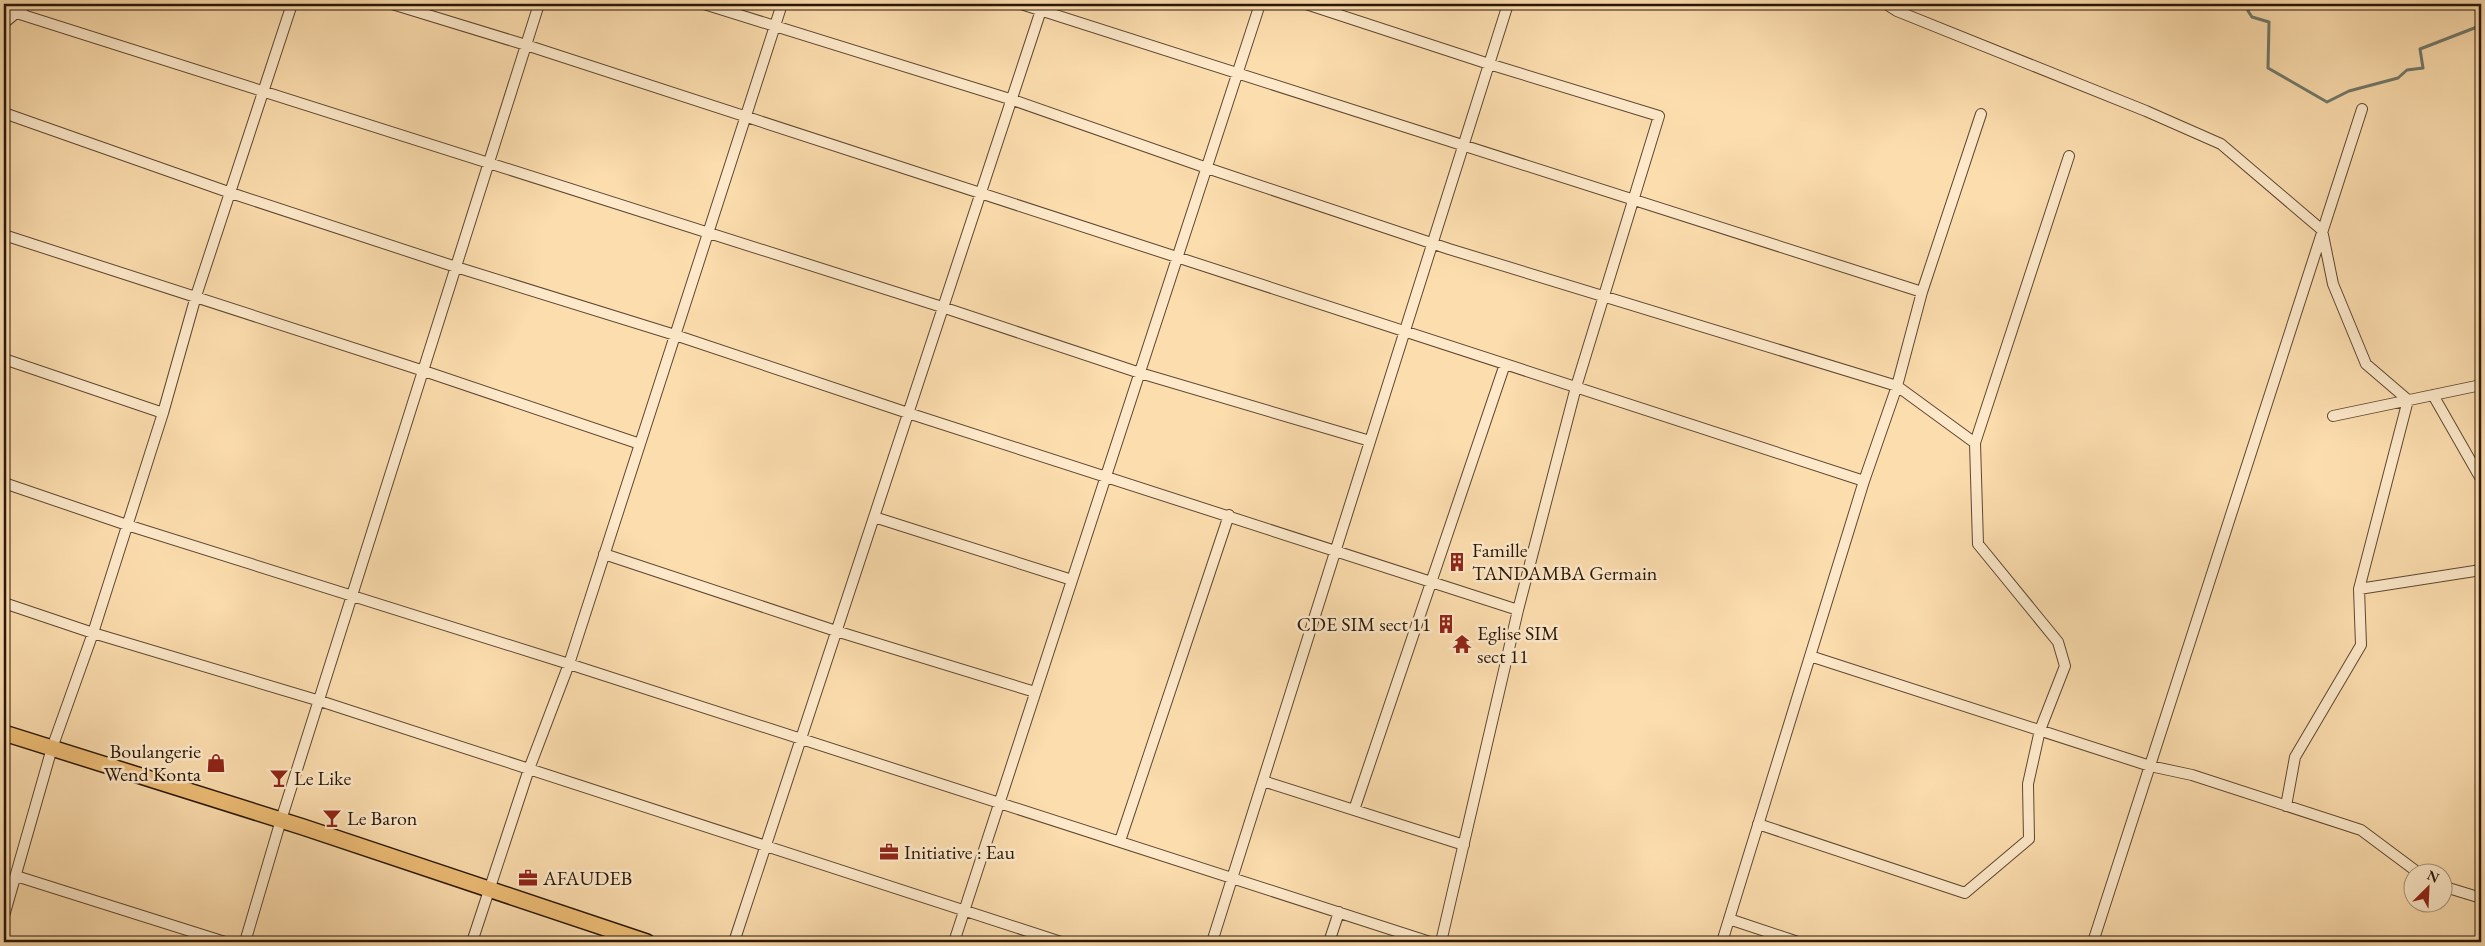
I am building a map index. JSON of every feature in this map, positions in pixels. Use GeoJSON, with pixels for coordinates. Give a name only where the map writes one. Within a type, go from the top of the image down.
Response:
{"type":"FeatureCollection","features":[{"type":"Feature","properties":{"kind":"highway"},"geometry":{"type":"LineString","coordinates":[[4,733],[281,820],[647,942]]}},
{"type":"Feature","properties":{"kind":"street"},"geometry":{"type":"LineString","coordinates":[[4,23],[26,4]]}},
{"type":"Feature","properties":{"kind":"street"},"geometry":{"type":"LineString","coordinates":[[4,916],[52,748],[93,633],[162,413],[196,296],[292,4]]}},
{"type":"Feature","properties":{"kind":"street"},"geometry":{"type":"LineString","coordinates":[[392,4],[746,116],[1864,481]]}},
{"type":"Feature","properties":{"kind":"street"},"geometry":{"type":"LineString","coordinates":[[245,942],[281,820],[539,4]]}},
{"type":"Feature","properties":{"kind":"street"},"geometry":{"type":"LineString","coordinates":[[704,4],[1013,100],[1207,168],[1432,243],[1897,386],[1975,443]]}},
{"type":"Feature","properties":{"kind":"street"},"geometry":{"type":"LineString","coordinates":[[472,942],[529,769],[569,664],[782,4]]}},
{"type":"Feature","properties":{"kind":"street"},"geometry":{"type":"LineString","coordinates":[[1021,4],[1042,7],[1238,74],[1922,292]]}},
{"type":"Feature","properties":{"kind":"street"},"geometry":{"type":"LineString","coordinates":[[954,942],[1260,4]]}},
{"type":"Feature","properties":{"kind":"street"},"geometry":{"type":"LineString","coordinates":[[1306,4],[1489,64],[1659,116],[1576,387],[1518,610],[1442,942]]}},
{"type":"Feature","properties":{"kind":"street"},"geometry":{"type":"LineString","coordinates":[[1212,942],[1508,4]]}},
{"type":"Feature","properties":{"kind":"street"},"geometry":{"type":"LineString","coordinates":[[1886,4],[1897,11],[2146,111],[2220,144],[2322,230],[2333,284],[2366,364],[2408,400]]}},
{"type":"Feature","properties":{"kind":"street"},"geometry":{"type":"LineString","coordinates":[[734,942],[942,307],[1013,100],[1042,7]]}},
{"type":"Feature","properties":{"kind":"street"},"geometry":{"type":"LineString","coordinates":[[4,9],[265,90],[942,307],[1140,374],[1370,442]]}},
{"type":"Feature","properties":{"kind":"street"},"geometry":{"type":"LineString","coordinates":[[2093,942],[2362,109]]}},
{"type":"Feature","properties":{"kind":"street"},"geometry":{"type":"LineString","coordinates":[[4,113],[230,193],[456,267],[675,335],[908,413],[1518,610]]}},
{"type":"Feature","properties":{"kind":"street"},"geometry":{"type":"LineString","coordinates":[[1722,942],[1864,481],[1897,386],[1922,292],[1981,114]]}},
{"type":"Feature","properties":{"kind":"street"},"geometry":{"type":"LineString","coordinates":[[1758,824],[1965,893],[2029,840],[2028,784],[2040,730],[2065,666],[2058,642],[1978,544],[1975,443],[2069,156]]}},
{"type":"Feature","properties":{"kind":"street"},"geometry":{"type":"LineString","coordinates":[[4,235],[424,370],[640,444]]}},
{"type":"Feature","properties":{"kind":"street"},"geometry":{"type":"LineString","coordinates":[[4,359],[162,413]]}},
{"type":"Feature","properties":{"kind":"street"},"geometry":{"type":"LineString","coordinates":[[1354,810],[1505,364]]}},
{"type":"Feature","properties":{"kind":"street"},"geometry":{"type":"LineString","coordinates":[[2333,416],[2481,385]]}},
{"type":"Feature","properties":{"kind":"street"},"geometry":{"type":"LineString","coordinates":[[2433,395],[2481,479]]}},
{"type":"Feature","properties":{"kind":"street"},"geometry":{"type":"LineString","coordinates":[[2286,806],[2295,757],[2361,645],[2359,588],[2408,400]]}},
{"type":"Feature","properties":{"kind":"street"},"geometry":{"type":"LineString","coordinates":[[4,483],[127,526],[801,738],[1430,942]]}},
{"type":"Feature","properties":{"kind":"street"},"geometry":{"type":"LineString","coordinates":[[1120,841],[1228,515]]}},
{"type":"Feature","properties":{"kind":"street"},"geometry":{"type":"LineString","coordinates":[[874,517],[1072,580]]}},
{"type":"Feature","properties":{"kind":"street"},"geometry":{"type":"LineString","coordinates":[[604,554],[836,631],[1035,692]]}},
{"type":"Feature","properties":{"kind":"street"},"geometry":{"type":"LineString","coordinates":[[2359,588],[2481,570]]}},
{"type":"Feature","properties":{"kind":"street"},"geometry":{"type":"LineString","coordinates":[[4,603],[93,633],[320,701],[1061,942]]}},
{"type":"Feature","properties":{"kind":"street"},"geometry":{"type":"LineString","coordinates":[[1810,656],[2150,766],[2192,775],[2361,830],[2407,864]]}},
{"type":"Feature","properties":{"kind":"street"},"geometry":{"type":"LineString","coordinates":[[1263,781],[1464,845]]}},
{"type":"Feature","properties":{"kind":"street"},"geometry":{"type":"LineString","coordinates":[[16,876],[225,942]]}},
{"type":"Feature","properties":{"kind":"street"},"geometry":{"type":"LineString","coordinates":[[2452,889],[2481,898]]}},
{"type":"Feature","properties":{"kind":"street"},"geometry":{"type":"LineString","coordinates":[[1329,942],[1339,912]]}},
{"type":"Feature","properties":{"kind":"street"},"geometry":{"type":"LineString","coordinates":[[1729,920],[1798,942]]}},
{"type":"Feature","properties":{"kind":"waterway"},"geometry":{"type":"LineString","coordinates":[[2249,4],[2248,11],[2252,17],[2269,22],[2268,68],[2327,102],[2349,91],[2398,78],[2407,70],[2423,68],[2420,49],[2477,27],[2481,20]]}},
{"type":"Feature","properties":{"kind":"place","name":"Famille TANDAMBA Germain"},"geometry":{"type":"Point","coordinates":[1457,562]}},
{"type":"Feature","properties":{"kind":"place","name":"CDE SIM sect 11"},"geometry":{"type":"Point","coordinates":[1446,624]}},
{"type":"Feature","properties":{"kind":"place","name":"Eglise SIM sect 11"},"geometry":{"type":"Point","coordinates":[1462,644]}},
{"type":"Feature","properties":{"kind":"place","name":"Boulangerie Wend Konta"},"geometry":{"type":"Point","coordinates":[216,763]}},
{"type":"Feature","properties":{"kind":"place","name":"Le Like"},"geometry":{"type":"Point","coordinates":[279,778]}},
{"type":"Feature","properties":{"kind":"place","name":"Le Baron"},"geometry":{"type":"Point","coordinates":[332,818]}},
{"type":"Feature","properties":{"kind":"place","name":"Initiative : Eau"},"geometry":{"type":"Point","coordinates":[889,852]}},
{"type":"Feature","properties":{"kind":"place","name":"AFAUDEB"},"geometry":{"type":"Point","coordinates":[528,878]}}]}
